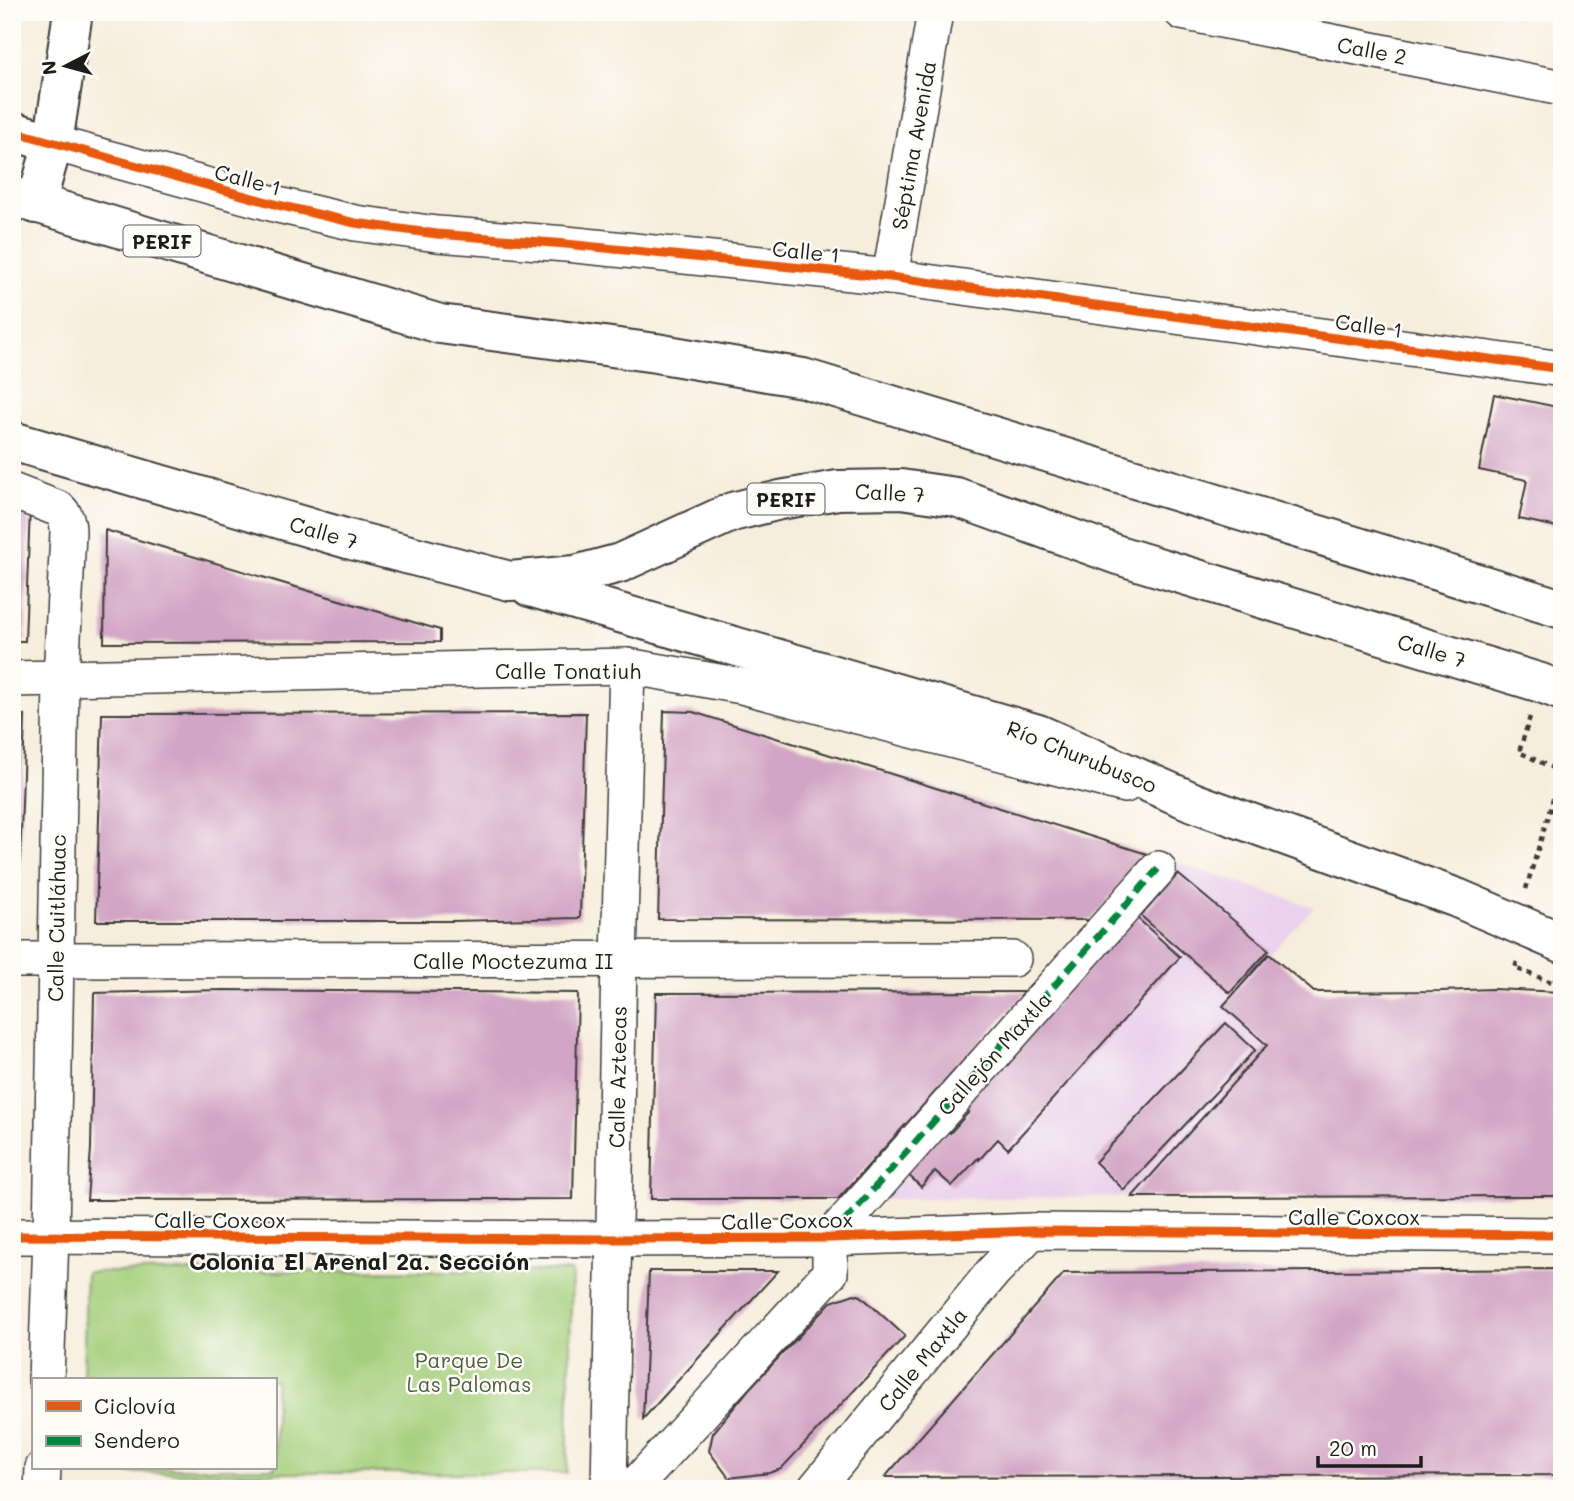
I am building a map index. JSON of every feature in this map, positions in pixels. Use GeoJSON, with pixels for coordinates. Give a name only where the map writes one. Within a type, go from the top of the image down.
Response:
{"type":"FeatureCollection","features":[{"type":"Feature","properties":{"kind":"main road"},"geometry":{"type":"LineString","coordinates":[[24,200],[53,143],[73,12]]}},
{"type":"Feature","properties":{"kind":"main road"},"geometry":{"type":"LineString","coordinates":[[12,131],[53,143]]}},
{"type":"Feature","properties":{"kind":"main road","name":"PERIF"},"geometry":{"type":"LineString","coordinates":[[24,200],[440,324],[656,353],[803,378],[1562,609]]}},
{"type":"Feature","properties":{"kind":"main road","name":"Calle 7"},"geometry":{"type":"LineString","coordinates":[[12,441],[348,540],[510,581],[575,575],[620,563],[732,512],[780,500],[838,490],[901,489],[956,497],[1118,555],[1562,691]]}},
{"type":"Feature","properties":{"kind":"main road","name":"Río Churubusco"},"geometry":{"type":"LineString","coordinates":[[510,581],[1038,734],[1193,802],[1457,898],[1562,943]]}},
{"type":"Feature","properties":{"kind":"street","name":"Séptima Avenida"},"geometry":{"type":"LineString","coordinates":[[890,277],[935,12]]}},
{"type":"Feature","properties":{"kind":"street","name":"Calle 2"},"geometry":{"type":"LineString","coordinates":[[1182,12],[1562,88]]}},
{"type":"Feature","properties":{"kind":"street","name":"Calle 1"},"geometry":{"type":"LineString","coordinates":[[53,143],[278,205],[355,223],[437,234],[566,244],[890,277],[1562,369]]}},
{"type":"Feature","properties":{"kind":"street","name":"Calle Cuitláhuac"},"geometry":{"type":"LineString","coordinates":[[12,491],[59,509],[68,523],[61,679],[46,1378]]}},
{"type":"Feature","properties":{"kind":"street","name":"Calle Tonatiuh"},"geometry":{"type":"LineString","coordinates":[[12,679],[627,666],[742,686],[1193,802]]}},
{"type":"Feature","properties":{"kind":"street","name":"Calle Aztecas"},"geometry":{"type":"LineString","coordinates":[[609,1489],[627,666]]}},
{"type":"Feature","properties":{"kind":"street","name":"Callejón Maxtla"},"geometry":{"type":"LineString","coordinates":[[830,1238],[1158,869]]}},
{"type":"Feature","properties":{"kind":"street","name":"Calle Moctezuma II"},"geometry":{"type":"LineString","coordinates":[[12,960],[1013,959]]}},
{"type":"Feature","properties":{"kind":"street","name":"Calle Coxcox"},"geometry":{"type":"LineString","coordinates":[[12,1236],[830,1238],[1032,1231],[1562,1235]]}},
{"type":"Feature","properties":{"kind":"street","name":"Calle Maxtla"},"geometry":{"type":"LineString","coordinates":[[815,1489],[993,1272],[1032,1231]]}},
{"type":"Feature","properties":{"kind":"street"},"geometry":{"type":"LineString","coordinates":[[632,1489],[830,1273],[830,1238]]}},
{"type":"Feature","properties":{"kind":"street"},"geometry":{"type":"LineString","coordinates":[[42,1489],[43,1470]]}},
{"type":"Feature","properties":{"kind":"path"},"geometry":{"type":"LineString","coordinates":[[1519,752],[1561,771],[1526,890]]}},
{"type":"Feature","properties":{"kind":"path"},"geometry":{"type":"LineString","coordinates":[[1515,968],[1554,983]]}},
{"type":"Feature","properties":{"kind":"shaded area"},"geometry":{"type":"Polygon","coordinates":[[[1162,858],[1314,907],[1223,1006],[1267,1045],[1132,1197],[855,1199],[1162,858]]]}},
{"type":"Feature","properties":{"kind":"green space","name":"Parque De Las Palomas"},"geometry":{"type":"Polygon","coordinates":[[[572,1271],[567,1473],[80,1473],[81,1470],[276,1470],[276,1378],[83,1378],[86,1272],[572,1271]]]}},
{"type":"Feature","properties":{"kind":"building"},"geometry":{"type":"Polygon","coordinates":[[[1494,394],[1562,408],[1562,528],[1519,519],[1527,480],[1479,470],[1494,394]]]}},
{"type":"Feature","properties":{"kind":"building"},"geometry":{"type":"Polygon","coordinates":[[[12,503],[30,508],[25,641],[12,641],[12,503]]]}},
{"type":"Feature","properties":{"kind":"building"},"geometry":{"type":"Polygon","coordinates":[[[105,530],[440,630],[440,642],[104,643],[105,530]]]}},
{"type":"Feature","properties":{"kind":"building"},"geometry":{"type":"Polygon","coordinates":[[[664,711],[693,712],[1147,854],[1091,920],[658,919],[664,711]]]}},
{"type":"Feature","properties":{"kind":"building"},"geometry":{"type":"Polygon","coordinates":[[[586,713],[580,918],[451,921],[96,921],[102,714],[586,713]]]}},
{"type":"Feature","properties":{"kind":"building"},"geometry":{"type":"Polygon","coordinates":[[[12,715],[25,715],[18,922],[12,922],[12,715]]]}},
{"type":"Feature","properties":{"kind":"building"},"geometry":{"type":"Polygon","coordinates":[[[1178,874],[1269,950],[1230,993],[1141,916],[1178,874]]]}},
{"type":"Feature","properties":{"kind":"building"},"geometry":{"type":"Polygon","coordinates":[[[1135,916],[1180,957],[1008,1149],[998,1139],[952,1186],[935,1171],[921,1187],[901,1168],[940,1124],[950,1133],[969,1112],[963,1108],[1135,916]]]}},
{"type":"Feature","properties":{"kind":"building"},"geometry":{"type":"Polygon","coordinates":[[[1269,954],[1314,992],[1492,989],[1562,992],[1562,1196],[1132,1197],[1267,1045],[1223,1006],[1269,954]]]}},
{"type":"Feature","properties":{"kind":"building"},"geometry":{"type":"Polygon","coordinates":[[[223,990],[578,993],[573,1199],[87,1200],[91,1149],[94,993],[223,990]]]}},
{"type":"Feature","properties":{"kind":"building"},"geometry":{"type":"Polygon","coordinates":[[[1026,992],[838,1199],[651,1199],[656,993],[1026,992]]]}},
{"type":"Feature","properties":{"kind":"building"},"geometry":{"type":"Polygon","coordinates":[[[12,994],[16,994],[14,1046],[12,1046],[12,994]]]}},
{"type":"Feature","properties":{"kind":"building"},"geometry":{"type":"Polygon","coordinates":[[[1226,1023],[1255,1050],[1124,1190],[1095,1162],[1226,1023]]]}},
{"type":"Feature","properties":{"kind":"building"},"geometry":{"type":"Polygon","coordinates":[[[1562,1269],[1562,1475],[885,1477],[1064,1273],[1562,1269]]]}},
{"type":"Feature","properties":{"kind":"building"},"geometry":{"type":"Polygon","coordinates":[[[649,1271],[778,1271],[643,1419],[647,1323],[649,1271]]]}},
{"type":"Feature","properties":{"kind":"building"},"geometry":{"type":"Polygon","coordinates":[[[854,1294],[861,1296],[905,1336],[781,1469],[729,1478],[709,1451],[713,1433],[749,1389],[831,1302],[854,1294]]]}},
{"type":"Feature","properties":{"kind":"marked path"},"geometry":{"type":"LineString","coordinates":[[830,1238],[1158,869]]}},
{"type":"Feature","properties":{"kind":"cycle path"},"geometry":{"type":"LineString","coordinates":[[12,131],[278,205],[355,223],[437,234],[566,244],[890,277],[1562,369]]}},
{"type":"Feature","properties":{"kind":"cycle path"},"geometry":{"type":"LineString","coordinates":[[12,1236],[830,1238],[1032,1231],[1562,1235]]}},
{"type":"Feature","properties":{"kind":"district","name":"Colonia El Arenal 2a. Sección"},"geometry":{"type":"Point","coordinates":[359,1261]}}]}
